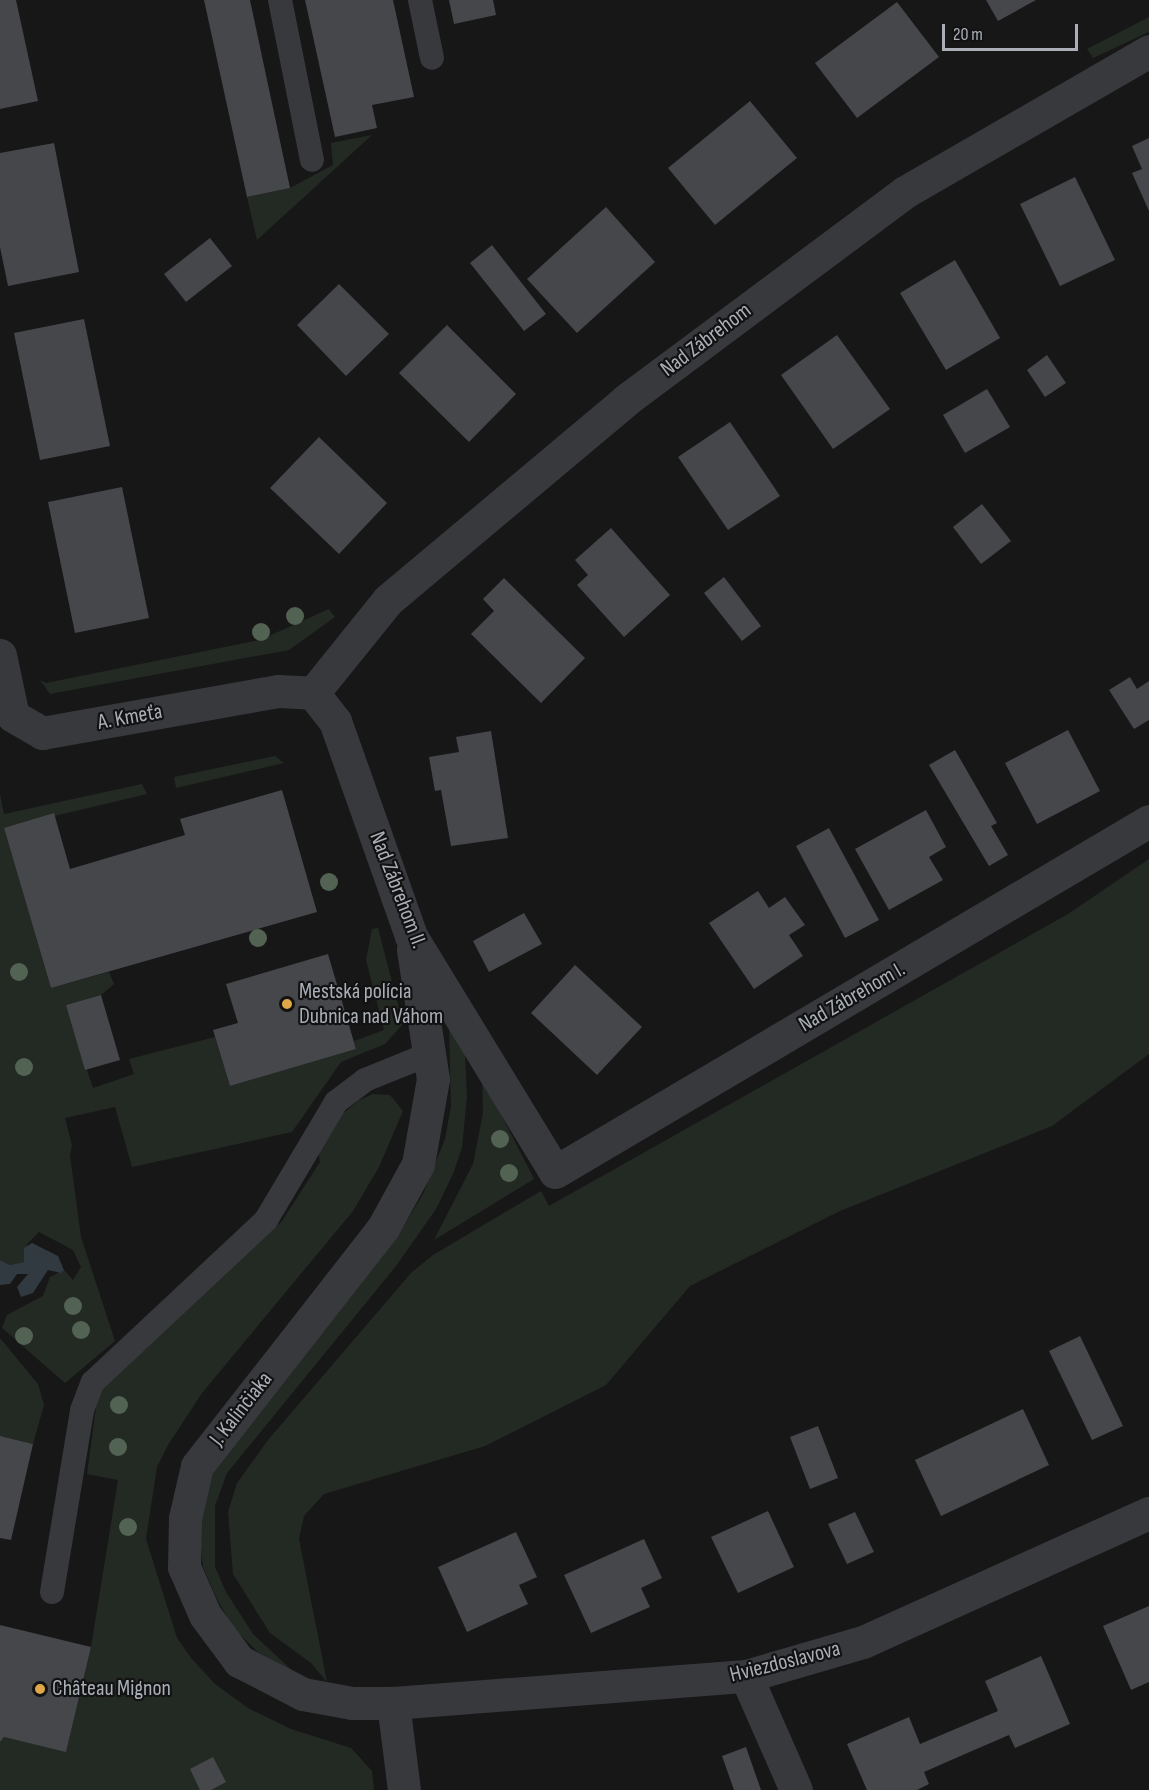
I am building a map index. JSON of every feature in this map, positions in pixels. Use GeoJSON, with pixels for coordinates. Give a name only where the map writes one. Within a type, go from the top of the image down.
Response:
{"type":"FeatureCollection","features":[{"type":"Feature","properties":{"kind":"street","name":"Nad Zábrehom"},"geometry":{"type":"LineString","coordinates":[[314,693],[388,600],[626,400],[905,192],[1149,51]]}},
{"type":"Feature","properties":{"kind":"street","name":"A. Kmeťa"},"geometry":{"type":"LineString","coordinates":[[0,655],[14,716],[42,734],[278,691],[314,693]]}},
{"type":"Feature","properties":{"kind":"street","name":"Nad Zábrehom II."},"geometry":{"type":"LineString","coordinates":[[314,693],[334,720],[411,936],[555,1172]]}},
{"type":"Feature","properties":{"kind":"street","name":"Nad Zábrehom I."},"geometry":{"type":"LineString","coordinates":[[555,1172],[1149,820]]}},
{"type":"Feature","properties":{"kind":"street","name":"J. Kalinčiaka"},"geometry":{"type":"LineString","coordinates":[[393,1703],[352,1703],[303,1694],[239,1661],[205,1615],[184,1567],[185,1518],[196,1466],[383,1228],[418,1164],[433,1078],[411,936]]}},
{"type":"Feature","properties":{"kind":"street","name":"Hviezdoslavova"},"geometry":{"type":"LineString","coordinates":[[393,1703],[746,1676],[863,1642],[1149,1513]]}},
{"type":"Feature","properties":{"kind":"street"},"geometry":{"type":"LineString","coordinates":[[746,1676],[796,1790]]}},
{"type":"Feature","properties":{"kind":"street"},"geometry":{"type":"LineString","coordinates":[[393,1703],[404,1790]]}},
{"type":"Feature","properties":{"kind":"lane"},"geometry":{"type":"LineString","coordinates":[[280,0],[312,160]]}},
{"type":"Feature","properties":{"kind":"lane"},"geometry":{"type":"LineString","coordinates":[[420,0],[432,58]]}},
{"type":"Feature","properties":{"kind":"lane"},"geometry":{"type":"LineString","coordinates":[[52,1592],[82,1410],[93,1382],[266,1220],[336,1102],[365,1080],[429,1054]]}},
{"type":"Feature","properties":{"kind":"shaded area"},"geometry":{"type":"Polygon","coordinates":[[[1149,17],[1149,32],[1093,58],[1087,49],[1149,17]]]}},
{"type":"Feature","properties":{"kind":"shaded area"},"geometry":{"type":"Polygon","coordinates":[[[372,135],[257,240],[247,197],[290,188],[333,165],[331,143],[372,135]]]}},
{"type":"Feature","properties":{"kind":"shaded area"},"geometry":{"type":"Polygon","coordinates":[[[329,609],[335,617],[289,650],[50,694],[40,680],[46,683],[260,640],[329,609]]]}},
{"type":"Feature","properties":{"kind":"shaded area"},"geometry":{"type":"Polygon","coordinates":[[[275,756],[284,763],[176,788],[174,777],[275,756]]]}},
{"type":"Feature","properties":{"kind":"shaded area"},"geometry":{"type":"Polygon","coordinates":[[[142,784],[147,794],[4,828],[51,988],[109,972],[114,984],[101,995],[66,1005],[93,1088],[134,1074],[129,1059],[215,1037],[230,1086],[356,1049],[354,1041],[384,1030],[366,960],[372,929],[378,928],[403,1024],[385,1044],[341,1062],[292,1132],[132,1167],[115,1107],[65,1118],[72,1145],[70,1155],[81,1237],[115,1341],[65,1383],[2,1328],[7,1315],[43,1296],[50,1277],[64,1270],[73,1280],[81,1267],[73,1250],[39,1232],[27,1244],[25,1262],[10,1265],[0,1260],[0,794],[4,814],[142,784]]]}},
{"type":"Feature","properties":{"kind":"shaded area"},"geometry":{"type":"Polygon","coordinates":[[[1149,859],[1149,1054],[1052,1126],[840,1211],[690,1286],[606,1385],[485,1446],[324,1494],[304,1516],[299,1539],[327,1682],[311,1663],[270,1633],[233,1574],[228,1512],[237,1483],[268,1440],[411,1273],[433,1255],[541,1191],[549,1206],[1068,914],[1149,859]]]}},
{"type":"Feature","properties":{"kind":"shaded area"},"geometry":{"type":"Polygon","coordinates":[[[449,1026],[465,1053],[467,1096],[462,1148],[453,1174],[436,1209],[396,1266],[227,1473],[215,1506],[215,1567],[226,1592],[253,1634],[295,1673],[258,1652],[233,1628],[215,1595],[203,1567],[199,1528],[207,1484],[230,1443],[397,1237],[423,1194],[445,1139],[451,1106],[449,1026]]]}},
{"type":"Feature","properties":{"kind":"shaded area"},"geometry":{"type":"Polygon","coordinates":[[[482,1077],[534,1179],[434,1240],[473,1164],[483,1113],[482,1077]]]}},
{"type":"Feature","properties":{"kind":"shaded area"},"geometry":{"type":"Polygon","coordinates":[[[373,1094],[390,1095],[403,1111],[379,1167],[353,1211],[202,1393],[168,1445],[157,1467],[146,1539],[177,1638],[192,1659],[215,1684],[248,1708],[291,1729],[351,1748],[372,1771],[374,1790],[0,1790],[0,1742],[4,1737],[66,1751],[91,1647],[118,1480],[87,1474],[98,1392],[282,1221],[320,1162],[318,1150],[340,1116],[359,1100],[373,1094]]]}},
{"type":"Feature","properties":{"kind":"shaded area"},"geometry":{"type":"Polygon","coordinates":[[[32,1243],[58,1256],[64,1270],[61,1273],[48,1270],[33,1293],[21,1297],[17,1287],[28,1274],[17,1274],[10,1284],[0,1285],[0,1260],[10,1265],[24,1262],[24,1248],[32,1243]]]}},
{"type":"Feature","properties":{"kind":"shaded area"},"geometry":{"type":"Polygon","coordinates":[[[0,1338],[38,1384],[44,1405],[33,1444],[0,1436],[0,1338]]]}},
{"type":"Feature","properties":{"kind":"building"},"geometry":{"type":"Polygon","coordinates":[[[0,0],[16,0],[38,101],[0,109],[0,0]]]}},
{"type":"Feature","properties":{"kind":"building"},"geometry":{"type":"Polygon","coordinates":[[[204,0],[250,0],[290,188],[247,197],[204,0]]]}},
{"type":"Feature","properties":{"kind":"building"},"geometry":{"type":"Polygon","coordinates":[[[305,0],[393,0],[414,97],[372,105],[377,128],[335,137],[305,0]]]}},
{"type":"Feature","properties":{"kind":"building"},"geometry":{"type":"Polygon","coordinates":[[[449,0],[493,0],[496,15],[454,24],[449,0]]]}},
{"type":"Feature","properties":{"kind":"building"},"geometry":{"type":"Polygon","coordinates":[[[986,0],[1036,0],[998,21],[986,0]]]}},
{"type":"Feature","properties":{"kind":"building"},"geometry":{"type":"Polygon","coordinates":[[[897,2],[939,57],[857,118],[815,63],[897,2]]]}},
{"type":"Feature","properties":{"kind":"building"},"geometry":{"type":"Polygon","coordinates":[[[750,101],[797,158],[715,225],[668,168],[750,101]]]}},
{"type":"Feature","properties":{"kind":"building"},"geometry":{"type":"Polygon","coordinates":[[[1149,138],[1149,211],[1132,173],[1142,169],[1132,146],[1149,138]]]}},
{"type":"Feature","properties":{"kind":"building"},"geometry":{"type":"Polygon","coordinates":[[[54,143],[79,272],[8,286],[0,247],[0,153],[54,143]]]}},
{"type":"Feature","properties":{"kind":"building"},"geometry":{"type":"Polygon","coordinates":[[[1075,177],[1115,260],[1060,286],[1020,204],[1075,177]]]}},
{"type":"Feature","properties":{"kind":"building"},"geometry":{"type":"Polygon","coordinates":[[[606,207],[655,262],[577,333],[527,279],[606,207]]]}},
{"type":"Feature","properties":{"kind":"building"},"geometry":{"type":"Polygon","coordinates":[[[210,238],[232,266],[186,302],[164,274],[210,238]]]}},
{"type":"Feature","properties":{"kind":"building"},"geometry":{"type":"Polygon","coordinates":[[[492,245],[546,314],[524,331],[470,263],[492,245]]]}},
{"type":"Feature","properties":{"kind":"building"},"geometry":{"type":"Polygon","coordinates":[[[955,260],[1000,338],[946,370],[900,293],[955,260]]]}},
{"type":"Feature","properties":{"kind":"building"},"geometry":{"type":"Polygon","coordinates":[[[339,284],[389,334],[346,376],[297,325],[339,284]]]}},
{"type":"Feature","properties":{"kind":"building"},"geometry":{"type":"Polygon","coordinates":[[[84,319],[110,446],[40,460],[14,333],[84,319]]]}},
{"type":"Feature","properties":{"kind":"building"},"geometry":{"type":"Polygon","coordinates":[[[447,325],[516,394],[469,442],[399,373],[447,325]]]}},
{"type":"Feature","properties":{"kind":"building"},"geometry":{"type":"Polygon","coordinates":[[[837,335],[890,409],[833,449],[781,375],[837,335]]]}},
{"type":"Feature","properties":{"kind":"building"},"geometry":{"type":"Polygon","coordinates":[[[1047,355],[1066,383],[1045,397],[1027,370],[1047,355]]]}},
{"type":"Feature","properties":{"kind":"building"},"geometry":{"type":"Polygon","coordinates":[[[987,389],[1010,427],[965,453],[943,415],[987,389]]]}},
{"type":"Feature","properties":{"kind":"building"},"geometry":{"type":"Polygon","coordinates":[[[730,422],[780,496],[728,530],[678,457],[730,422]]]}},
{"type":"Feature","properties":{"kind":"building"},"geometry":{"type":"Polygon","coordinates":[[[319,437],[387,503],[339,554],[270,488],[319,437]]]}},
{"type":"Feature","properties":{"kind":"building"},"geometry":{"type":"Polygon","coordinates":[[[122,487],[149,618],[75,633],[48,502],[122,487]]]}},
{"type":"Feature","properties":{"kind":"building"},"geometry":{"type":"Polygon","coordinates":[[[982,504],[1011,541],[981,564],[953,527],[982,504]]]}},
{"type":"Feature","properties":{"kind":"building"},"geometry":{"type":"Polygon","coordinates":[[[611,528],[670,595],[624,637],[577,585],[588,575],[575,560],[611,528]]]}},
{"type":"Feature","properties":{"kind":"building"},"geometry":{"type":"Polygon","coordinates":[[[724,577],[761,626],[742,641],[704,593],[724,577]]]}},
{"type":"Feature","properties":{"kind":"building"},"geometry":{"type":"Polygon","coordinates":[[[504,578],[585,658],[541,703],[471,634],[494,611],[483,599],[504,578]]]}},
{"type":"Feature","properties":{"kind":"building"},"geometry":{"type":"Polygon","coordinates":[[[1130,677],[1137,689],[1149,681],[1149,720],[1134,729],[1109,690],[1130,677]]]}},
{"type":"Feature","properties":{"kind":"building"},"geometry":{"type":"Polygon","coordinates":[[[1068,730],[1100,791],[1037,824],[1005,763],[1068,730]]]}},
{"type":"Feature","properties":{"kind":"building"},"geometry":{"type":"Polygon","coordinates":[[[491,731],[508,838],[451,846],[441,790],[435,791],[429,757],[459,752],[456,737],[491,731]]]}},
{"type":"Feature","properties":{"kind":"building"},"geometry":{"type":"Polygon","coordinates":[[[955,750],[997,823],[991,826],[1008,855],[989,866],[929,765],[955,750]]]}},
{"type":"Feature","properties":{"kind":"building"},"geometry":{"type":"Polygon","coordinates":[[[282,790],[317,912],[51,988],[4,828],[54,813],[70,869],[185,835],[180,819],[282,790]]]}},
{"type":"Feature","properties":{"kind":"building"},"geometry":{"type":"Polygon","coordinates":[[[926,810],[946,847],[929,857],[943,880],[889,910],[855,849],[926,810]]]}},
{"type":"Feature","properties":{"kind":"building"},"geometry":{"type":"Polygon","coordinates":[[[829,828],[879,920],[845,938],[796,846],[829,828]]]}},
{"type":"Feature","properties":{"kind":"building"},"geometry":{"type":"Polygon","coordinates":[[[758,891],[769,908],[785,897],[805,925],[789,935],[803,956],[754,989],[709,923],[758,891]]]}},
{"type":"Feature","properties":{"kind":"building"},"geometry":{"type":"Polygon","coordinates":[[[524,913],[542,944],[489,972],[473,941],[524,913]]]}},
{"type":"Feature","properties":{"kind":"building","name":"Mestská polícia Dubnica nad Váhom"},"geometry":{"type":"Polygon","coordinates":[[[328,954],[356,1049],[230,1086],[213,1030],[238,1023],[226,984],[328,954]]]}},
{"type":"Feature","properties":{"kind":"building"},"geometry":{"type":"Polygon","coordinates":[[[575,965],[642,1027],[597,1075],[531,1013],[575,965]]]}},
{"type":"Feature","properties":{"kind":"building"},"geometry":{"type":"Polygon","coordinates":[[[101,995],[120,1060],[85,1070],[66,1005],[101,995]]]}},
{"type":"Feature","properties":{"kind":"building"},"geometry":{"type":"Polygon","coordinates":[[[1080,1336],[1123,1426],[1092,1440],[1049,1351],[1080,1336]]]}},
{"type":"Feature","properties":{"kind":"building"},"geometry":{"type":"Polygon","coordinates":[[[1023,1409],[1049,1465],[941,1516],[915,1460],[1023,1409]]]}},
{"type":"Feature","properties":{"kind":"building"},"geometry":{"type":"Polygon","coordinates":[[[818,1426],[838,1478],[810,1489],[790,1437],[818,1426]]]}},
{"type":"Feature","properties":{"kind":"building"},"geometry":{"type":"Polygon","coordinates":[[[0,1436],[33,1444],[11,1540],[0,1538],[0,1436]]]}},
{"type":"Feature","properties":{"kind":"building"},"geometry":{"type":"Polygon","coordinates":[[[768,1511],[794,1567],[738,1593],[711,1537],[768,1511]]]}},
{"type":"Feature","properties":{"kind":"building"},"geometry":{"type":"Polygon","coordinates":[[[855,1512],[874,1552],[847,1564],[828,1524],[855,1512]]]}},
{"type":"Feature","properties":{"kind":"building"},"geometry":{"type":"Polygon","coordinates":[[[516,1532],[537,1577],[519,1585],[528,1604],[467,1632],[438,1567],[516,1532]]]}},
{"type":"Feature","properties":{"kind":"building"},"geometry":{"type":"Polygon","coordinates":[[[644,1539],[662,1578],[641,1588],[650,1607],[591,1633],[564,1575],[644,1539]]]}},
{"type":"Feature","properties":{"kind":"building"},"geometry":{"type":"Polygon","coordinates":[[[1149,1606],[1149,1682],[1131,1690],[1103,1626],[1149,1606]]]}},
{"type":"Feature","properties":{"kind":"building","name":"Château Mignon"},"geometry":{"type":"Polygon","coordinates":[[[0,1625],[91,1647],[66,1752],[4,1737],[0,1742],[0,1625]]]}},
{"type":"Feature","properties":{"kind":"building"},"geometry":{"type":"Polygon","coordinates":[[[1041,1656],[1070,1724],[1015,1748],[1009,1735],[924,1772],[929,1784],[917,1790],[867,1790],[847,1744],[909,1717],[920,1744],[998,1711],[985,1681],[1041,1656]]]}},
{"type":"Feature","properties":{"kind":"building"},"geometry":{"type":"Polygon","coordinates":[[[746,1747],[761,1790],[734,1790],[722,1756],[746,1747]]]}},
{"type":"Feature","properties":{"kind":"building"},"geometry":{"type":"Polygon","coordinates":[[[213,1757],[226,1782],[211,1790],[200,1790],[190,1769],[213,1757]]]}},
{"type":"Feature","properties":{"kind":"place","name":"Mestská polícia Dubnica nad Váhom"},"geometry":{"type":"Point","coordinates":[287,1004]}},
{"type":"Feature","properties":{"kind":"place","name":"Château Mignon"},"geometry":{"type":"Point","coordinates":[40,1689]}}]}
